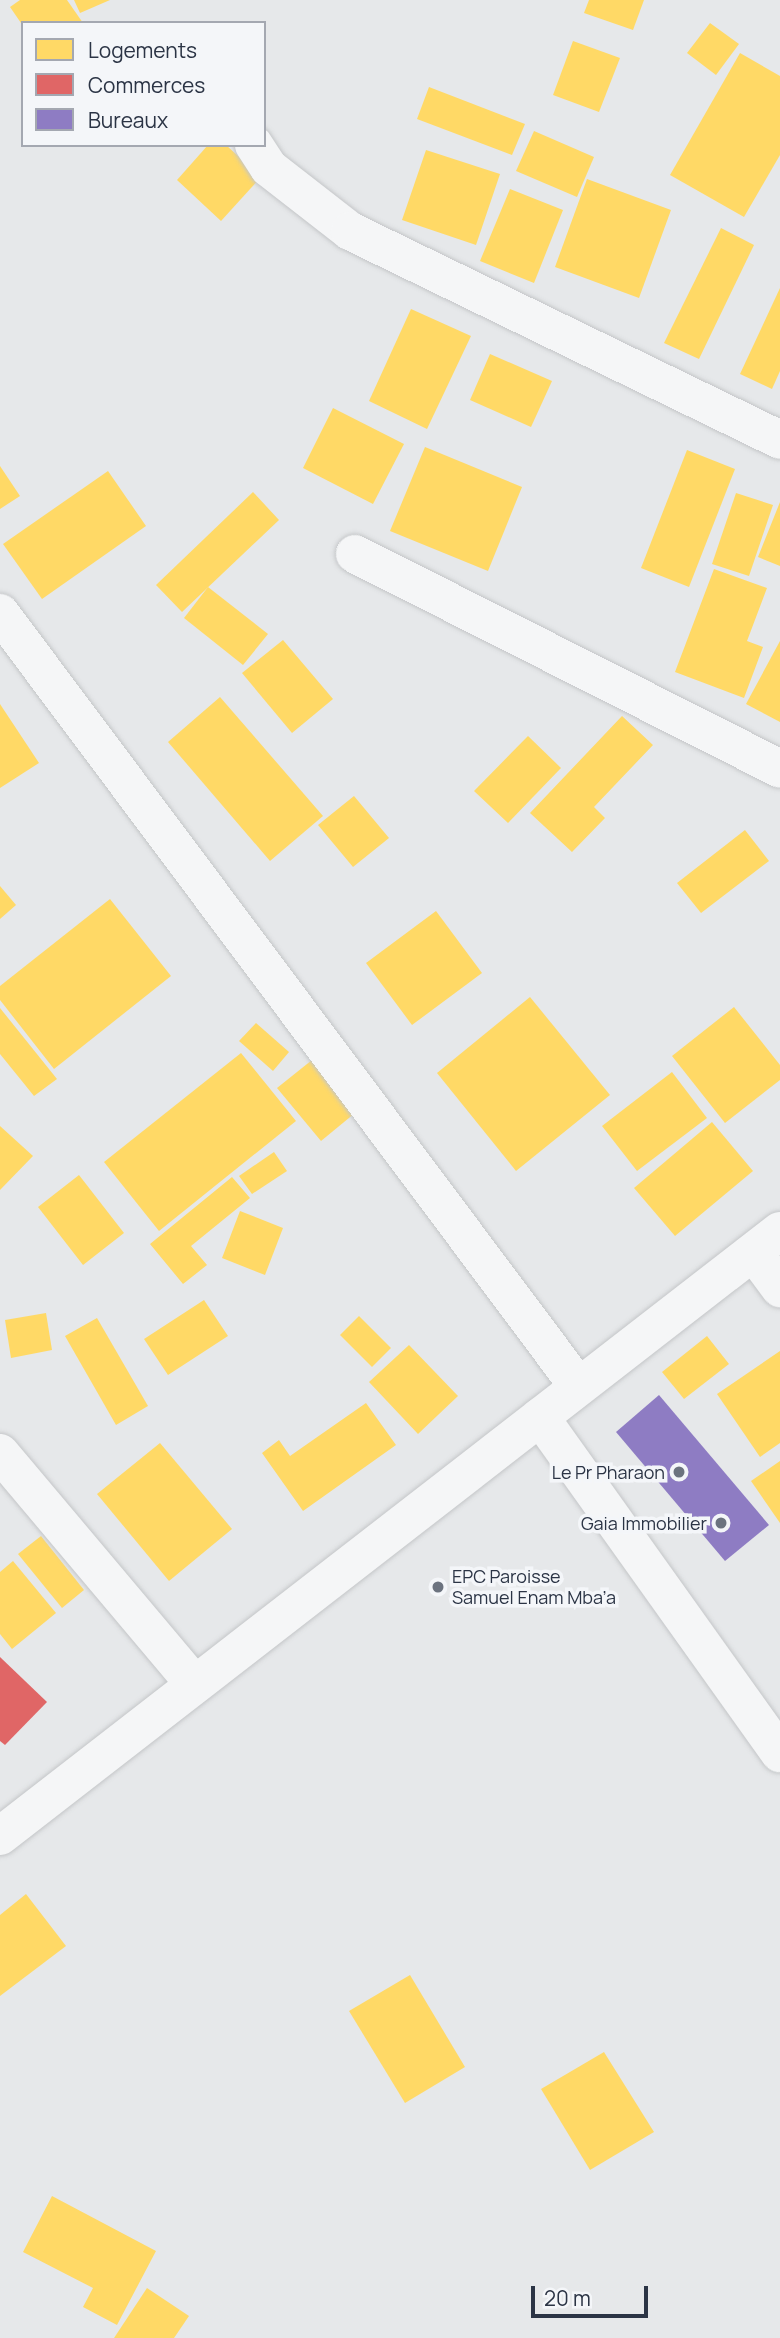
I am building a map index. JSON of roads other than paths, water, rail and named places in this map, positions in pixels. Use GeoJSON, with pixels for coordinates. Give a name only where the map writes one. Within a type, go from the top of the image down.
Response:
{"type":"FeatureCollection","features":[{"type":"Feature","properties":{"kind":"street"},"geometry":{"type":"LineString","coordinates":[[255,147],[269,168],[350,231],[780,440]]}},
{"type":"Feature","properties":{"kind":"street"},"geometry":{"type":"LineString","coordinates":[[355,554],[780,769]]}},
{"type":"Feature","properties":{"kind":"street"},"geometry":{"type":"LineString","coordinates":[[0,612],[578,1385]]}},
{"type":"Feature","properties":{"kind":"street"},"geometry":{"type":"LineString","coordinates":[[0,1836],[193,1682],[767,1242],[780,1288]]}},
{"type":"Feature","properties":{"kind":"street"},"geometry":{"type":"LineString","coordinates":[[540,1417],[780,1753]]}},
{"type":"Feature","properties":{"kind":"street"},"geometry":{"type":"LineString","coordinates":[[0,1453],[193,1682]]}},
{"type":"Feature","properties":{"kind":"place","name":"Le Pr Pharaon"},"geometry":{"type":"Point","coordinates":[679,1472]}},
{"type":"Feature","properties":{"kind":"place","name":"Gaia Immobilier"},"geometry":{"type":"Point","coordinates":[721,1523]}},
{"type":"Feature","properties":{"kind":"place","name":"EPC Paroisse Samuel Enam Mba’a"},"geometry":{"type":"Point","coordinates":[438,1587]}}]}
